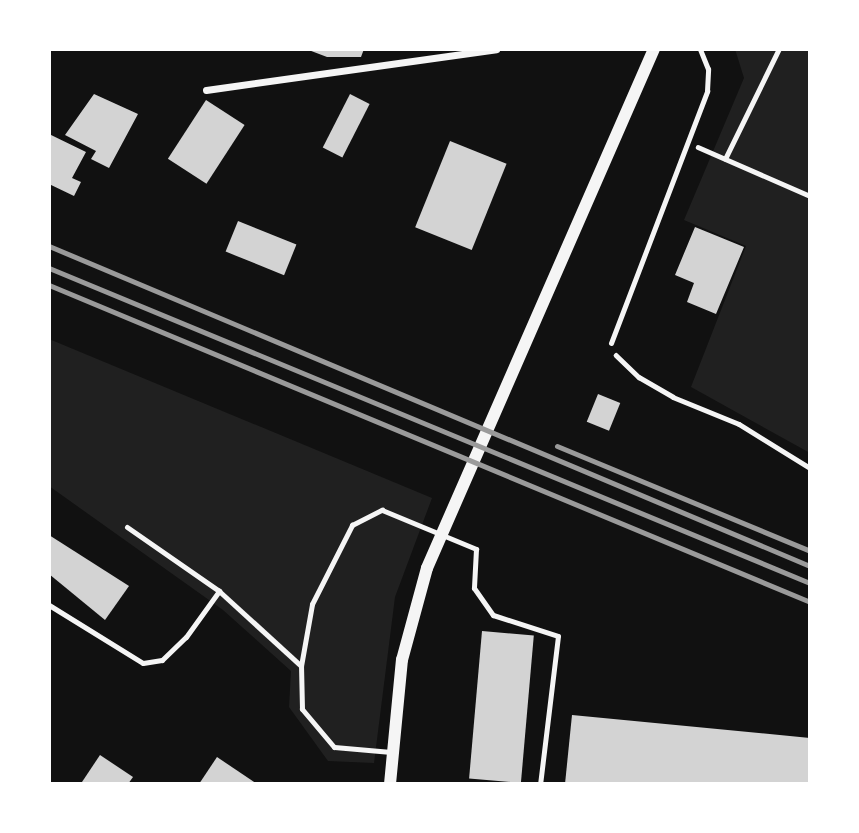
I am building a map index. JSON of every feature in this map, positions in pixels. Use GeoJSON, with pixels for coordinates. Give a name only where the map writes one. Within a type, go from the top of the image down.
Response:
{"type":"FeatureCollection","features":[{"type":"Feature","properties":{"kind":"street"},"geometry":{"type":"LineString","coordinates":[[206,90],[496,49]]}},
{"type":"Feature","properties":{"kind":"street"},"geometry":{"type":"LineString","coordinates":[[390,784],[402,660],[427,568],[510,371],[654,49]]}},
{"type":"Feature","properties":{"kind":"lane"},"geometry":{"type":"LineString","coordinates":[[611,343],[707,91],[708,69],[700,49]]}},
{"type":"Feature","properties":{"kind":"lane"},"geometry":{"type":"LineString","coordinates":[[391,752],[334,747],[302,709],[301,666],[312,604],[352,525],[382,510],[477,549],[474,588],[493,615],[558,636],[540,784]]}},
{"type":"Feature","properties":{"kind":"lane"},"geometry":{"type":"LineString","coordinates":[[127,527],[219,591],[301,666]]}},
{"type":"Feature","properties":{"kind":"lane"},"geometry":{"type":"LineString","coordinates":[[49,605],[143,663],[162,660],[178,645],[219,591]]}},
{"type":"Feature","properties":{"kind":"path"},"geometry":{"type":"LineString","coordinates":[[725,159],[779,49]]}},
{"type":"Feature","properties":{"kind":"path"},"geometry":{"type":"LineString","coordinates":[[688,142],[810,196]]}},
{"type":"Feature","properties":{"kind":"path"},"geometry":{"type":"LineString","coordinates":[[611,343],[618,359],[639,377],[673,397],[739,424],[810,468]]}},
{"type":"Feature","properties":{"kind":"shaded area"},"geometry":{"type":"Polygon","coordinates":[[[735,49],[810,49],[810,453],[691,387],[746,246],[684,220],[744,78],[735,49]]]}},
{"type":"Feature","properties":{"kind":"shaded area"},"geometry":{"type":"Polygon","coordinates":[[[49,339],[432,498],[395,597],[374,763],[328,761],[289,707],[291,671],[223,610],[49,486],[49,339]]]}},
{"type":"Feature","properties":{"kind":"building"},"geometry":{"type":"Polygon","coordinates":[[[306,49],[364,49],[361,57],[327,57],[306,49]]]}},
{"type":"Feature","properties":{"kind":"building"},"geometry":{"type":"Polygon","coordinates":[[[94,94],[138,114],[109,168],[91,159],[96,151],[65,135],[94,94]]]}},
{"type":"Feature","properties":{"kind":"building"},"geometry":{"type":"Polygon","coordinates":[[[350,94],[370,104],[342,157],[323,147],[350,94]]]}},
{"type":"Feature","properties":{"kind":"building"},"geometry":{"type":"Polygon","coordinates":[[[206,100],[245,125],[206,184],[168,159],[206,100]]]}},
{"type":"Feature","properties":{"kind":"building"},"geometry":{"type":"Polygon","coordinates":[[[49,134],[86,152],[72,178],[81,182],[74,196],[49,184],[49,134]]]}},
{"type":"Feature","properties":{"kind":"building"},"geometry":{"type":"Polygon","coordinates":[[[450,141],[507,164],[472,250],[415,227],[450,141]]]}},
{"type":"Feature","properties":{"kind":"building"},"geometry":{"type":"Polygon","coordinates":[[[238,221],[296,245],[284,275],[226,252],[238,221]]]}},
{"type":"Feature","properties":{"kind":"building"},"geometry":{"type":"Polygon","coordinates":[[[695,227],[744,247],[716,314],[687,302],[694,283],[675,275],[695,227]]]}},
{"type":"Feature","properties":{"kind":"building"},"geometry":{"type":"Polygon","coordinates":[[[598,394],[620,403],[609,431],[587,422],[598,394]]]}},
{"type":"Feature","properties":{"kind":"building"},"geometry":{"type":"Polygon","coordinates":[[[49,535],[129,586],[105,620],[49,574],[49,535]]]}},
{"type":"Feature","properties":{"kind":"building"},"geometry":{"type":"Polygon","coordinates":[[[482,631],[534,636],[521,783],[469,778],[482,631]]]}},
{"type":"Feature","properties":{"kind":"building"},"geometry":{"type":"Polygon","coordinates":[[[572,715],[810,738],[810,784],[565,784],[572,715]]]}},
{"type":"Feature","properties":{"kind":"building"},"geometry":{"type":"Polygon","coordinates":[[[100,755],[133,777],[128,784],[82,782],[100,755]]]}},
{"type":"Feature","properties":{"kind":"building"},"geometry":{"type":"Polygon","coordinates":[[[217,757],[257,784],[199,784],[217,757]]]}},
{"type":"Feature","properties":{"kind":"railway"},"geometry":{"type":"LineString","coordinates":[[49,246],[810,566]]}},
{"type":"Feature","properties":{"kind":"railway"},"geometry":{"type":"LineString","coordinates":[[49,268],[810,583]]}},
{"type":"Feature","properties":{"kind":"railway"},"geometry":{"type":"LineString","coordinates":[[49,285],[810,602]]}},
{"type":"Feature","properties":{"kind":"railway"},"geometry":{"type":"LineString","coordinates":[[557,446],[810,551]]}}]}
